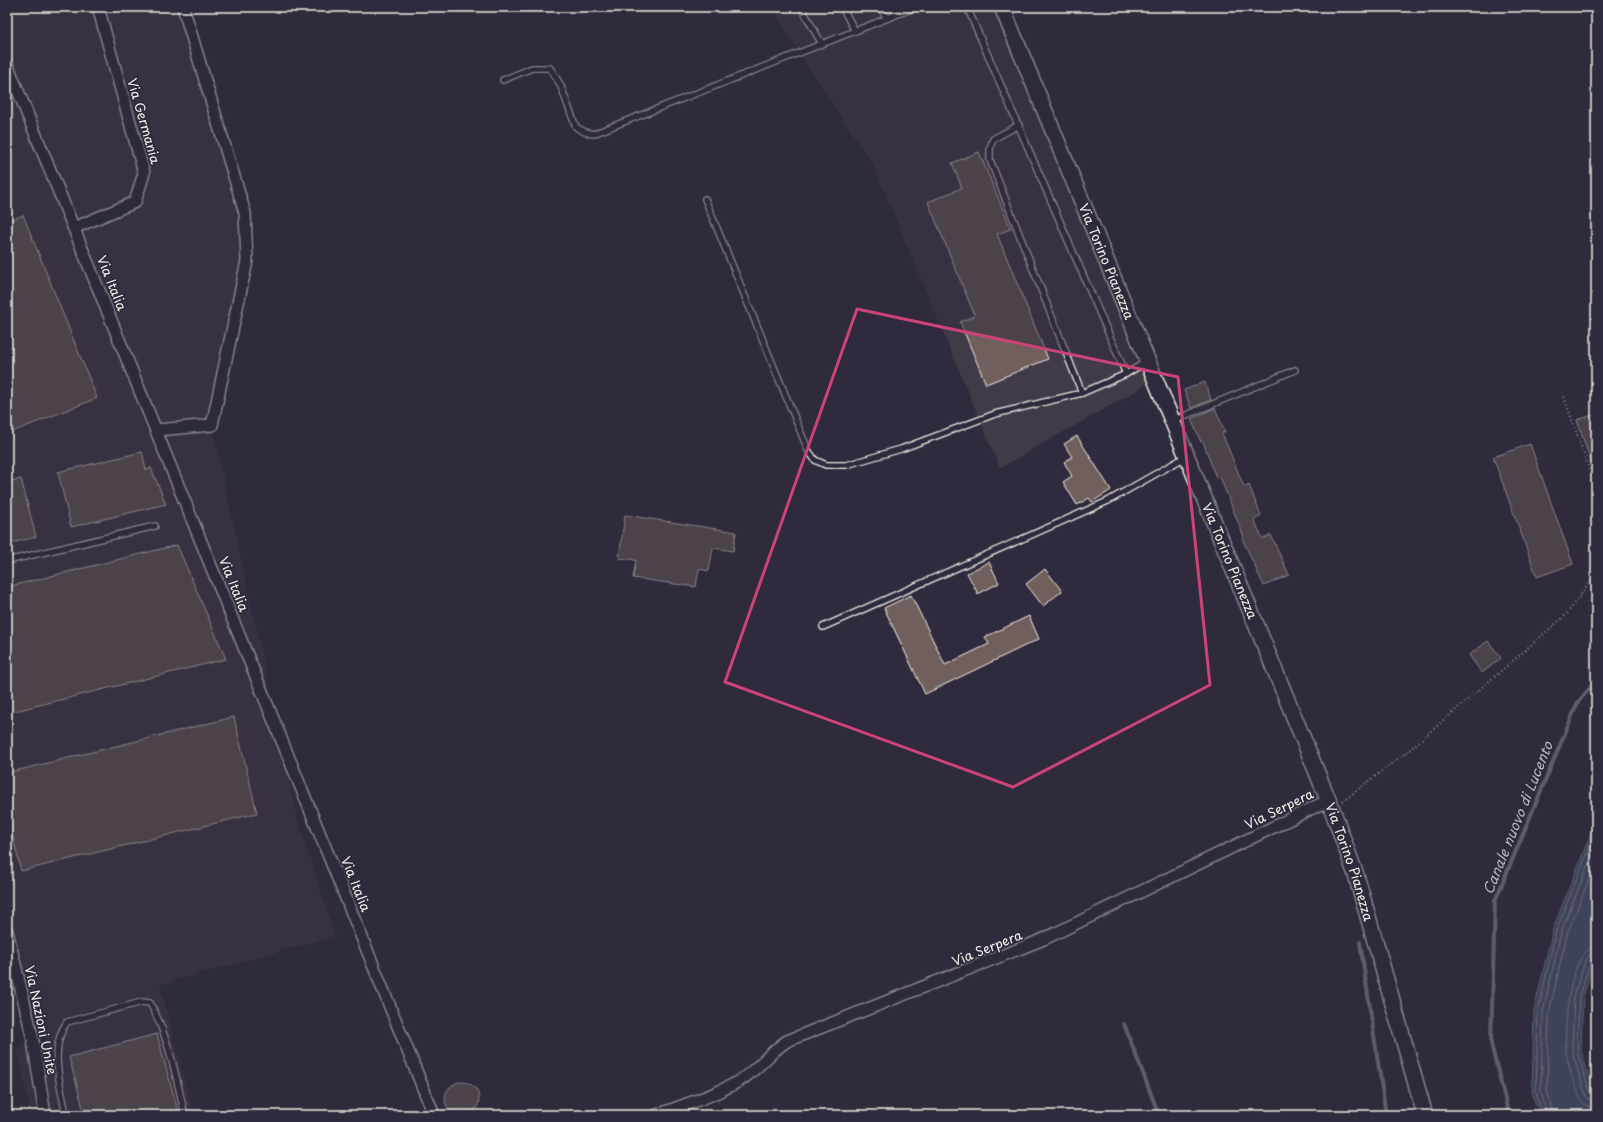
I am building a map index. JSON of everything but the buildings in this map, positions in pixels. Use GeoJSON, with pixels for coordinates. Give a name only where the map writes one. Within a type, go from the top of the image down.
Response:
{"type":"FeatureCollection","features":[{"type":"Feature","properties":{"kind":"main road","name":"Via Torino Pianezza"},"geometry":{"type":"LineString","coordinates":[[993,7],[1004,12],[1330,805],[1356,875],[1425,1115]]}},
{"type":"Feature","properties":{"kind":"street","name":"Via Germania"},"geometry":{"type":"LineString","coordinates":[[74,228],[135,202],[144,173],[98,7]]}},
{"type":"Feature","properties":{"kind":"street"},"geometry":{"type":"LineString","coordinates":[[157,430],[212,425],[247,261],[245,213],[183,7]]}},
{"type":"Feature","properties":{"kind":"street","name":"Via Italia"},"geometry":{"type":"LineString","coordinates":[[7,64],[157,430],[434,1115]]}},
{"type":"Feature","properties":{"kind":"street","name":"Via Serpera"},"geometry":{"type":"LineString","coordinates":[[657,1115],[730,1086],[743,1079],[778,1047],[787,1041],[1044,939],[1330,805]]}},
{"type":"Feature","properties":{"kind":"street","name":"Via Nazioni Unite"},"geometry":{"type":"LineString","coordinates":[[7,931],[32,1035],[45,1115]]}},
{"type":"Feature","properties":{"kind":"lane"},"geometry":{"type":"LineString","coordinates":[[801,7],[822,44]]}},
{"type":"Feature","properties":{"kind":"lane"},"geometry":{"type":"LineString","coordinates":[[842,7],[855,31]]}},
{"type":"Feature","properties":{"kind":"lane"},"geometry":{"type":"LineString","coordinates":[[880,7],[887,18]]}},
{"type":"Feature","properties":{"kind":"lane"},"geometry":{"type":"LineString","coordinates":[[503,80],[532,68],[550,68],[560,84],[576,127],[593,134],[916,7]]}},
{"type":"Feature","properties":{"kind":"lane"},"geometry":{"type":"LineString","coordinates":[[967,7],[1126,374]]}},
{"type":"Feature","properties":{"kind":"lane"},"geometry":{"type":"LineString","coordinates":[[1019,125],[993,139],[990,148],[990,160],[1082,393]]}},
{"type":"Feature","properties":{"kind":"lane"},"geometry":{"type":"LineString","coordinates":[[705,199],[808,450],[814,460],[826,465],[846,465],[901,449],[996,414],[1082,393],[1126,374],[1148,361]]}},
{"type":"Feature","properties":{"kind":"lane"},"geometry":{"type":"LineString","coordinates":[[1172,421],[1296,370]]}},
{"type":"Feature","properties":{"kind":"lane"},"geometry":{"type":"LineString","coordinates":[[823,627],[1108,501],[1187,456]]}},
{"type":"Feature","properties":{"kind":"lane"},"geometry":{"type":"LineString","coordinates":[[7,561],[155,526]]}},
{"type":"Feature","properties":{"kind":"lane"},"geometry":{"type":"LineString","coordinates":[[66,1115],[57,1052],[61,1030],[67,1022],[142,1002],[150,1003],[154,1010],[168,1048],[185,1115]]}},
{"type":"Feature","properties":{"kind":"path"},"geometry":{"type":"LineString","coordinates":[[1564,397],[1596,489]]}},
{"type":"Feature","properties":{"kind":"path"},"geometry":{"type":"LineString","coordinates":[[1330,805],[1408,751],[1566,615],[1596,574]]}},
{"type":"Feature","properties":{"kind":"highlighted area"},"geometry":{"type":"Polygon","coordinates":[[[857,309],[1178,377],[1210,685],[1013,787],[725,682],[857,309]]]}},
{"type":"Feature","properties":{"kind":"shaded area"},"geometry":{"type":"Polygon","coordinates":[[[7,7],[183,7],[245,213],[247,261],[212,425],[298,820],[335,936],[160,985],[194,1115],[31,1115],[17,1048],[48,1042],[44,1016],[36,1015],[7,903],[7,7]]]}},
{"type":"Feature","properties":{"kind":"shaded area"},"geometry":{"type":"Polygon","coordinates":[[[772,7],[994,7],[1149,382],[1129,395],[1000,468],[873,165],[805,62],[772,7]]]}},
{"type":"Feature","properties":{"kind":"water"},"geometry":{"type":"Polygon","coordinates":[[[1596,820],[1596,957],[1583,996],[1581,1051],[1596,1098],[1596,1115],[1539,1115],[1532,1092],[1534,1011],[1553,929],[1596,820]]]}},
{"type":"Feature","properties":{"kind":"waterway","name":"Canale nuovo di Lucento"},"geometry":{"type":"LineString","coordinates":[[1509,1115],[1491,1044],[1495,901],[1578,702],[1596,681]]}},
{"type":"Feature","properties":{"kind":"waterway"},"geometry":{"type":"LineString","coordinates":[[1360,942],[1386,1115]]}},
{"type":"Feature","properties":{"kind":"waterway"},"geometry":{"type":"LineString","coordinates":[[1124,1024],[1159,1115]]}}]}
